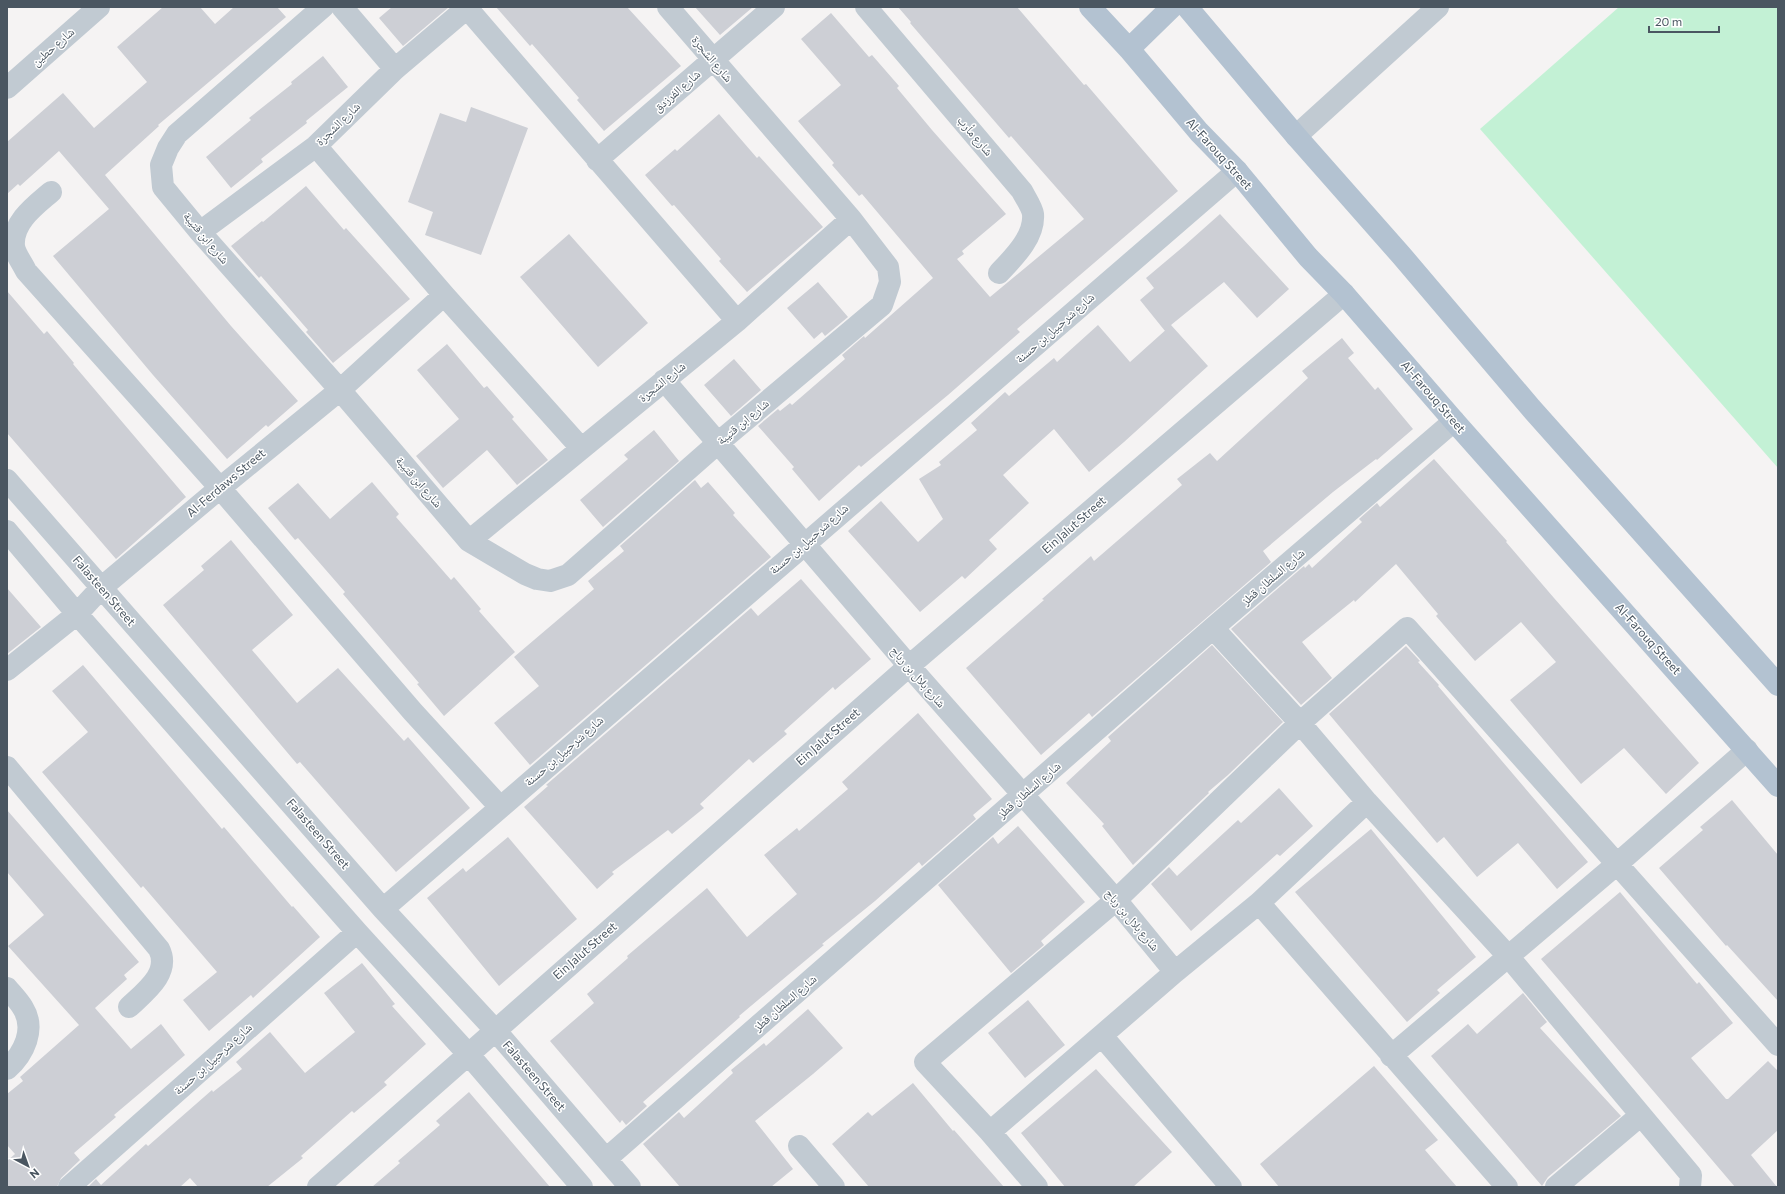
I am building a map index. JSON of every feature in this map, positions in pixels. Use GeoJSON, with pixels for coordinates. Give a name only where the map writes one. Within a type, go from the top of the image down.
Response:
{"type":"FeatureCollection","features":[{"type":"Feature","properties":{"kind":"main road","name":"Al-Farouq Street"},"geometry":{"type":"LineString","coordinates":[[1090,7],[1129,49],[1199,132],[1237,171],[1308,257],[1344,294],[1454,421],[1778,786]]}},
{"type":"Feature","properties":{"kind":"main road"},"geometry":{"type":"LineString","coordinates":[[1129,49],[1172,7]]}},
{"type":"Feature","properties":{"kind":"main road"},"geometry":{"type":"LineString","coordinates":[[1187,7],[1296,136],[1402,255],[1531,408],[1778,685]]}},
{"type":"Feature","properties":{"kind":"street","name":"شارع حطين"},"geometry":{"type":"LineString","coordinates":[[7,88],[99,7]]}},
{"type":"Feature","properties":{"kind":"street","name":"شارع ابن قتيبة"},"geometry":{"type":"LineString","coordinates":[[323,7],[177,134],[168,148],[161,165],[163,186],[200,232],[340,390],[469,540],[525,574],[537,579],[550,581],[568,575],[718,443],[882,305],[890,282],[888,267]]}},
{"type":"Feature","properties":{"kind":"street"},"geometry":{"type":"LineString","coordinates":[[342,7],[396,69]]}},
{"type":"Feature","properties":{"kind":"street","name":"شارع الشجرة"},"geometry":{"type":"LineString","coordinates":[[200,232],[316,146],[396,69],[468,7]]}},
{"type":"Feature","properties":{"kind":"street"},"geometry":{"type":"LineString","coordinates":[[468,7],[597,160],[736,321]]}},
{"type":"Feature","properties":{"kind":"street","name":"شارع الشجرة"},"geometry":{"type":"LineString","coordinates":[[668,7],[851,219],[888,267]]}},
{"type":"Feature","properties":{"kind":"street","name":"شارع الفرزدق"},"geometry":{"type":"LineString","coordinates":[[597,160],[774,7]]}},
{"type":"Feature","properties":{"kind":"street","name":"شارع مأرب"},"geometry":{"type":"LineString","coordinates":[[866,7],[1022,191],[1033,214],[1030,232],[1023,246],[999,273]]}},
{"type":"Feature","properties":{"kind":"street"},"geometry":{"type":"LineString","coordinates":[[1296,136],[1438,7]]}},
{"type":"Feature","properties":{"kind":"street"},"geometry":{"type":"LineString","coordinates":[[316,146],[444,295],[581,448]]}},
{"type":"Feature","properties":{"kind":"street","name":"شارع شرحبيل بن حسنة"},"geometry":{"type":"LineString","coordinates":[[383,909],[803,544],[1237,171]]}},
{"type":"Feature","properties":{"kind":"street"},"geometry":{"type":"LineString","coordinates":[[51,192],[25,214],[16,233],[14,247],[26,271],[220,488],[413,712],[500,807]]}},
{"type":"Feature","properties":{"kind":"street","name":"شارع الشجرة"},"geometry":{"type":"LineString","coordinates":[[469,540],[736,321],[851,219]]}},
{"type":"Feature","properties":{"kind":"street","name":"Ein Jalut Street"},"geometry":{"type":"LineString","coordinates":[[318,1187],[909,666],[1344,294]]}},
{"type":"Feature","properties":{"kind":"street","name":"Al-Ferdaws Street"},"geometry":{"type":"LineString","coordinates":[[7,670],[76,614],[101,588],[340,390],[444,295]]}},
{"type":"Feature","properties":{"kind":"street","name":"شارع بلال بن رباح"},"geometry":{"type":"LineString","coordinates":[[664,380],[909,666],[1022,796],[1116,900],[1175,972]]}},
{"type":"Feature","properties":{"kind":"street","name":"شارع السلطان قطز"},"geometry":{"type":"LineString","coordinates":[[606,1160],[1213,628],[1454,421]]}},
{"type":"Feature","properties":{"kind":"street","name":"Falasteen Street"},"geometry":{"type":"LineString","coordinates":[[7,480],[383,909],[495,1030],[630,1187]]}},
{"type":"Feature","properties":{"kind":"street"},"geometry":{"type":"LineString","coordinates":[[7,531],[76,614],[357,932],[469,1055],[576,1185]]}},
{"type":"Feature","properties":{"kind":"street"},"geometry":{"type":"LineString","coordinates":[[1213,628],[1300,724],[1367,802],[1508,956],[1691,1175],[1690,1187]]}},
{"type":"Feature","properties":{"kind":"street"},"geometry":{"type":"LineString","coordinates":[[1037,1187],[990,1132],[925,1062],[1116,900],[1300,724],[1407,628],[1778,1045]]}},
{"type":"Feature","properties":{"kind":"street"},"geometry":{"type":"LineString","coordinates":[[1391,1056],[1617,864],[1747,750]]}},
{"type":"Feature","properties":{"kind":"street"},"geometry":{"type":"LineString","coordinates":[[7,767],[159,949],[162,956],[162,963],[154,984],[129,1007]]}},
{"type":"Feature","properties":{"kind":"street"},"geometry":{"type":"LineString","coordinates":[[990,1132],[1175,972],[1259,903],[1367,802]]}},
{"type":"Feature","properties":{"kind":"street"},"geometry":{"type":"LineString","coordinates":[[1259,903],[1391,1056],[1507,1187]]}},
{"type":"Feature","properties":{"kind":"street","name":"شارع شرحبيل بن حسنة"},"geometry":{"type":"LineString","coordinates":[[69,1187],[357,932]]}},
{"type":"Feature","properties":{"kind":"street"},"geometry":{"type":"LineString","coordinates":[[7,988],[24,1008],[29,1026],[27,1040],[18,1059],[7,1069]]}},
{"type":"Feature","properties":{"kind":"street"},"geometry":{"type":"LineString","coordinates":[[1102,1036],[1230,1187]]}},
{"type":"Feature","properties":{"kind":"street"},"geometry":{"type":"LineString","coordinates":[[1556,1187],[1641,1115]]}},
{"type":"Feature","properties":{"kind":"street"},"geometry":{"type":"LineString","coordinates":[[799,1146],[834,1187]]}},
{"type":"Feature","properties":{"kind":"green space"},"geometry":{"type":"Polygon","coordinates":[[[1619,7],[1778,7],[1778,468],[1480,129],[1619,7]]]}},
{"type":"Feature","properties":{"kind":"building"},"geometry":{"type":"Polygon","coordinates":[[[163,7],[200,7],[215,24],[234,7],[277,7],[286,17],[158,125],[159,126],[105,175],[231,326],[298,401],[268,427],[266,425],[227,459],[153,375],[53,256],[109,209],[59,151],[20,186],[18,184],[7,194],[7,142],[63,93],[94,128],[147,82],[117,47],[163,7]]]}},
{"type":"Feature","properties":{"kind":"building"},"geometry":{"type":"Polygon","coordinates":[[[392,7],[449,7],[403,46],[379,18],[392,7]]]}},
{"type":"Feature","properties":{"kind":"building"},"geometry":{"type":"Polygon","coordinates":[[[496,7],[627,7],[681,66],[604,131],[577,100],[579,98],[532,44],[530,46],[496,7]]]}},
{"type":"Feature","properties":{"kind":"building"},"geometry":{"type":"Polygon","coordinates":[[[695,7],[753,7],[720,35],[695,7]]]}},
{"type":"Feature","properties":{"kind":"building"},"geometry":{"type":"Polygon","coordinates":[[[898,7],[1017,7],[1084,85],[1086,84],[1178,191],[1017,329],[1020,332],[948,395],[861,467],[859,465],[819,501],[792,469],[794,467],[758,426],[778,409],[780,411],[790,403],[792,405],[845,359],[842,355],[864,336],[865,338],[933,278],[862,194],[859,196],[832,165],[834,163],[798,121],[841,85],[801,39],[831,13],[869,57],[872,55],[899,86],[897,88],[932,130],[1006,214],[962,251],[964,254],[957,259],[990,297],[1084,219],[1011,136],[1009,138],[898,7]]]}},
{"type":"Feature","properties":{"kind":"building"},"geometry":{"type":"Polygon","coordinates":[[[323,56],[348,87],[306,121],[307,123],[261,159],[263,162],[231,188],[206,157],[251,120],[249,118],[292,84],[291,82],[323,56]]]}},
{"type":"Feature","properties":{"kind":"building"},"geometry":{"type":"Polygon","coordinates":[[[471,107],[528,128],[481,255],[425,235],[433,212],[408,202],[440,113],[466,122],[471,107]]]}},
{"type":"Feature","properties":{"kind":"building"},"geometry":{"type":"Polygon","coordinates":[[[719,114],[757,158],[759,156],[823,227],[747,292],[719,261],[721,259],[674,205],[672,206],[645,175],[675,149],[677,151],[719,114]]]}},
{"type":"Feature","properties":{"kind":"building"},"geometry":{"type":"Polygon","coordinates":[[[306,186],[344,230],[346,228],[410,299],[333,363],[306,332],[308,330],[261,276],[259,278],[231,246],[262,221],[263,222],[306,186]]]}},
{"type":"Feature","properties":{"kind":"building"},"geometry":{"type":"Polygon","coordinates":[[[1220,214],[1289,289],[1257,318],[1224,282],[1171,325],[1208,366],[1089,472],[1054,429],[1003,475],[1029,503],[989,540],[997,549],[965,579],[962,576],[920,612],[848,531],[881,501],[918,542],[943,519],[919,479],[941,465],[939,462],[977,430],[971,423],[1005,392],[1009,396],[1054,358],[1057,362],[1098,325],[1130,362],[1165,331],[1140,300],[1154,288],[1146,278],[1220,214]]]}},
{"type":"Feature","properties":{"kind":"building"},"geometry":{"type":"Polygon","coordinates":[[[569,234],[648,323],[598,367],[520,277],[569,234]]]}},
{"type":"Feature","properties":{"kind":"building"},"geometry":{"type":"Polygon","coordinates":[[[818,282],[848,317],[825,336],[822,332],[814,339],[787,308],[818,282]]]}},
{"type":"Feature","properties":{"kind":"building"},"geometry":{"type":"Polygon","coordinates":[[[7,291],[44,334],[47,331],[74,363],[73,364],[186,497],[116,559],[7,433],[7,291]]]}},
{"type":"Feature","properties":{"kind":"building"},"geometry":{"type":"Polygon","coordinates":[[[1342,338],[1354,353],[1348,358],[1375,390],[1378,387],[1413,429],[1377,460],[1376,459],[1333,492],[1263,551],[1271,562],[1092,717],[1089,713],[1041,755],[966,668],[1044,600],[1042,599],[1091,556],[1094,561],[1182,485],[1177,479],[1210,453],[1217,461],[1308,378],[1302,371],[1342,338]]]}},
{"type":"Feature","properties":{"kind":"building"},"geometry":{"type":"Polygon","coordinates":[[[447,344],[484,388],[487,386],[514,417],[512,419],[548,460],[517,485],[487,450],[443,488],[416,456],[459,419],[417,370],[447,344]]]}},
{"type":"Feature","properties":{"kind":"building"},"geometry":{"type":"Polygon","coordinates":[[[734,359],[761,390],[731,416],[704,385],[734,359]]]}},
{"type":"Feature","properties":{"kind":"building"},"geometry":{"type":"Polygon","coordinates":[[[654,430],[679,461],[603,527],[580,500],[628,459],[624,455],[654,430]]]}},
{"type":"Feature","properties":{"kind":"building"},"geometry":{"type":"Polygon","coordinates":[[[1434,459],[1699,763],[1666,794],[1624,748],[1581,784],[1510,700],[1556,662],[1521,622],[1475,661],[1436,616],[1438,614],[1396,564],[1355,602],[1354,600],[1302,642],[1332,678],[1301,705],[1231,629],[1304,566],[1305,568],[1309,564],[1312,568],[1362,522],[1359,519],[1377,503],[1380,507],[1434,459]]]}},
{"type":"Feature","properties":{"kind":"building"},"geometry":{"type":"Polygon","coordinates":[[[695,480],[701,488],[708,482],[735,513],[733,515],[771,557],[530,765],[494,723],[539,686],[514,657],[594,589],[588,581],[624,551],[620,546],[695,480]]]}},
{"type":"Feature","properties":{"kind":"building"},"geometry":{"type":"Polygon","coordinates":[[[372,482],[399,514],[396,517],[451,580],[454,577],[481,609],[479,611],[515,652],[444,716],[417,684],[419,683],[343,594],[345,592],[298,538],[295,540],[268,508],[298,483],[330,519],[372,482]]]}},
{"type":"Feature","properties":{"kind":"building"},"geometry":{"type":"Polygon","coordinates":[[[231,540],[293,615],[252,650],[297,703],[338,668],[404,741],[408,737],[470,808],[396,872],[300,762],[297,764],[163,605],[204,570],[201,566],[231,540]]]}},
{"type":"Feature","properties":{"kind":"building"},"geometry":{"type":"Polygon","coordinates":[[[801,579],[871,659],[835,690],[833,687],[784,731],[787,734],[753,763],[749,759],[700,804],[704,808],[672,834],[668,830],[612,872],[614,874],[597,889],[524,807],[548,786],[546,785],[751,608],[758,616],[801,579]]]}},
{"type":"Feature","properties":{"kind":"building"},"geometry":{"type":"Polygon","coordinates":[[[7,588],[41,627],[7,654],[7,588]]]}},
{"type":"Feature","properties":{"kind":"building"},"geometry":{"type":"Polygon","coordinates":[[[1212,645],[1283,722],[1133,865],[1102,826],[1104,824],[1066,783],[1111,741],[1108,737],[1212,645]]]}},
{"type":"Feature","properties":{"kind":"building"},"geometry":{"type":"Polygon","coordinates":[[[1406,646],[1420,661],[1418,662],[1439,685],[1438,686],[1588,862],[1557,889],[1518,843],[1477,877],[1444,837],[1437,843],[1329,714],[1406,646]]]}},
{"type":"Feature","properties":{"kind":"building"},"geometry":{"type":"Polygon","coordinates":[[[83,665],[222,829],[224,827],[292,907],[293,906],[320,937],[253,998],[251,995],[209,1031],[183,1000],[217,972],[143,886],[141,888],[42,772],[88,732],[52,691],[83,665]]]}},
{"type":"Feature","properties":{"kind":"building"},"geometry":{"type":"Polygon","coordinates":[[[918,713],[992,799],[973,815],[976,819],[922,866],[919,862],[875,901],[822,944],[824,945],[739,1016],[740,1017],[643,1102],[647,1106],[626,1125],[622,1120],[620,1123],[550,1041],[594,1003],[587,994],[628,958],[627,956],[707,888],[747,937],[797,894],[764,855],[797,828],[799,831],[848,789],[842,782],[918,713]]]}},
{"type":"Feature","properties":{"kind":"building"},"geometry":{"type":"Polygon","coordinates":[[[1279,788],[1313,826],[1280,856],[1277,854],[1191,931],[1151,884],[1169,867],[1177,876],[1238,820],[1241,823],[1279,788]]]}},
{"type":"Feature","properties":{"kind":"building"},"geometry":{"type":"Polygon","coordinates":[[[1732,800],[1778,855],[1778,1001],[1727,945],[1726,946],[1659,868],[1703,830],[1700,827],[1732,800]]]}},
{"type":"Feature","properties":{"kind":"building"},"geometry":{"type":"Polygon","coordinates":[[[7,810],[139,962],[124,975],[127,979],[95,1008],[131,1049],[161,1024],[185,1055],[114,1115],[116,1117],[74,1153],[80,1160],[61,1178],[57,1187],[7,1187],[7,1161],[15,1154],[7,1145],[7,1094],[23,1081],[20,1077],[79,1025],[8,946],[44,915],[7,872],[7,810]]]}},
{"type":"Feature","properties":{"kind":"building"},"geometry":{"type":"Polygon","coordinates":[[[1018,826],[1085,902],[1041,941],[1044,945],[1011,973],[938,885],[993,837],[998,844],[1018,826]]]}},
{"type":"Feature","properties":{"kind":"building"},"geometry":{"type":"Polygon","coordinates":[[[1371,829],[1476,957],[1437,990],[1440,993],[1407,1022],[1295,892],[1371,829]]]}},
{"type":"Feature","properties":{"kind":"building"},"geometry":{"type":"Polygon","coordinates":[[[508,837],[577,919],[499,986],[427,898],[463,868],[466,872],[508,837]]]}},
{"type":"Feature","properties":{"kind":"building"},"geometry":{"type":"Polygon","coordinates":[[[1620,892],[1697,984],[1699,982],[1733,1023],[1691,1058],[1726,1099],[1728,1099],[1768,1061],[1778,1071],[1778,1130],[1751,1155],[1777,1187],[1735,1187],[1541,959],[1620,892]]]}},
{"type":"Feature","properties":{"kind":"building"},"geometry":{"type":"Polygon","coordinates":[[[362,963],[395,1004],[392,1006],[426,1044],[384,1082],[387,1085],[354,1113],[352,1111],[301,1156],[303,1158],[267,1187],[198,1187],[190,1178],[180,1187],[88,1187],[96,1179],[101,1185],[146,1144],[148,1146],[212,1090],[213,1092],[242,1069],[236,1062],[270,1032],[305,1073],[355,1032],[324,993],[362,963]]]}},
{"type":"Feature","properties":{"kind":"building"},"geometry":{"type":"Polygon","coordinates":[[[1523,993],[1547,1022],[1540,1028],[1621,1116],[1548,1177],[1542,1186],[1431,1056],[1468,1024],[1477,1034],[1523,993]]]}},
{"type":"Feature","properties":{"kind":"building"},"geometry":{"type":"Polygon","coordinates":[[[1028,1000],[1065,1045],[1025,1078],[988,1033],[1028,1000]]]}},
{"type":"Feature","properties":{"kind":"building"},"geometry":{"type":"Polygon","coordinates":[[[808,1009],[843,1048],[755,1121],[793,1169],[771,1187],[680,1187],[643,1144],[679,1112],[684,1118],[733,1073],[731,1070],[764,1043],[766,1046],[808,1009]]]}},
{"type":"Feature","properties":{"kind":"building"},"geometry":{"type":"Polygon","coordinates":[[[1374,1066],[1438,1140],[1425,1150],[1457,1187],[1279,1187],[1260,1164],[1374,1066]]]}},
{"type":"Feature","properties":{"kind":"building"},"geometry":{"type":"Polygon","coordinates":[[[1096,1069],[1172,1152],[1133,1187],[1065,1187],[1021,1133],[1096,1069]]]}},
{"type":"Feature","properties":{"kind":"building"},"geometry":{"type":"Polygon","coordinates":[[[913,1083],[953,1131],[954,1130],[1004,1187],[869,1187],[832,1144],[868,1112],[872,1116],[913,1083]]]}},
{"type":"Feature","properties":{"kind":"building"},"geometry":{"type":"Polygon","coordinates":[[[469,1092],[550,1187],[372,1187],[400,1163],[398,1161],[440,1125],[436,1121],[469,1092]]]}}]}
